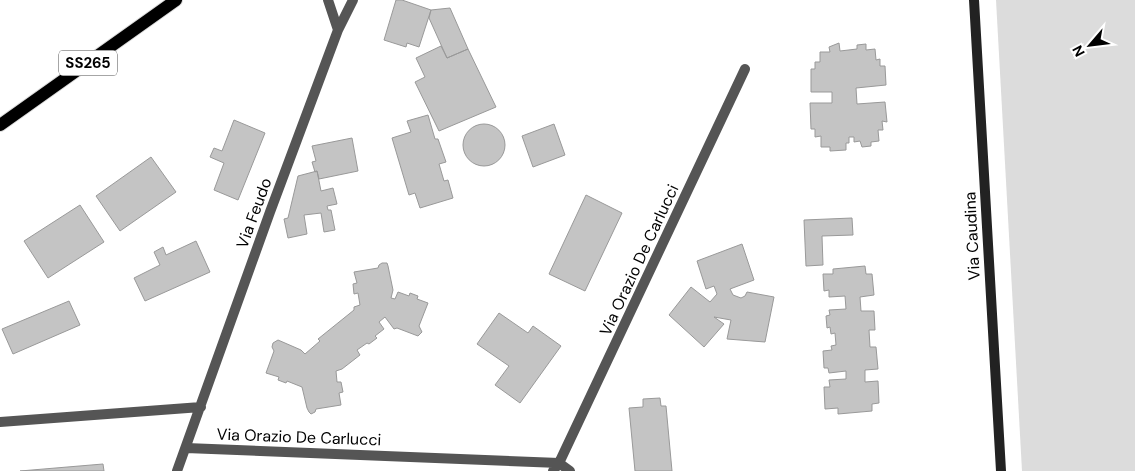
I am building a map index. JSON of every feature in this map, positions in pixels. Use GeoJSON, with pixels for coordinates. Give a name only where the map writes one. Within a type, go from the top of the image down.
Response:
{"type":"FeatureCollection","features":[{"type":"Feature","properties":{"kind":"main road","name":"Via Caudina"},"geometry":{"type":"LineString","coordinates":[[974,0],[1001,471]]}},
{"type":"Feature","properties":{"kind":"main road","name":"SS265"},"geometry":{"type":"LineString","coordinates":[[0,125],[176,1]]}},
{"type":"Feature","properties":{"kind":"street"},"geometry":{"type":"LineString","coordinates":[[328,0],[338,30]]}},
{"type":"Feature","properties":{"kind":"street","name":"Via Feudo"},"geometry":{"type":"LineString","coordinates":[[177,471],[338,30],[353,0]]}},
{"type":"Feature","properties":{"kind":"street","name":"Via Orazio De Carlucci"},"geometry":{"type":"LineString","coordinates":[[553,471],[560,462],[745,69]]}},
{"type":"Feature","properties":{"kind":"street"},"geometry":{"type":"LineString","coordinates":[[0,422],[201,407]]}},
{"type":"Feature","properties":{"kind":"street","name":"Via Orazio De Carlucci"},"geometry":{"type":"LineString","coordinates":[[186,448],[560,462]]}},
{"type":"Feature","properties":{"kind":"street"},"geometry":{"type":"LineString","coordinates":[[560,462],[570,471]]}},
{"type":"Feature","properties":{"kind":"shaded area"},"geometry":{"type":"Polygon","coordinates":[[[996,0],[1135,0],[1135,471],[1022,471],[996,0]]]}},
{"type":"Feature","properties":{"kind":"building"},"geometry":{"type":"Polygon","coordinates":[[[396,0],[402,0],[431,10],[419,47],[407,43],[406,47],[384,40],[396,0]]]}},
{"type":"Feature","properties":{"kind":"building"},"geometry":{"type":"Polygon","coordinates":[[[450,8],[468,49],[447,58],[429,18],[431,10],[450,8]]]}},
{"type":"Feature","properties":{"kind":"building"},"geometry":{"type":"Polygon","coordinates":[[[839,43],[840,51],[857,49],[857,45],[866,44],[866,50],[875,49],[876,60],[880,59],[880,66],[885,66],[886,85],[856,88],[857,104],[885,102],[887,122],[882,121],[883,130],[878,130],[879,141],[871,142],[871,146],[862,147],[860,141],[854,142],[854,137],[849,137],[849,143],[846,143],[846,150],[830,151],[830,147],[821,147],[821,136],[815,137],[815,129],[811,129],[810,103],[832,103],[832,92],[811,92],[811,69],[815,69],[815,62],[820,62],[820,52],[830,52],[829,47],[839,43]]]}},
{"type":"Feature","properties":{"kind":"building"},"geometry":{"type":"Polygon","coordinates":[[[441,46],[447,58],[468,49],[496,107],[439,131],[415,82],[425,77],[416,58],[441,46]]]}},
{"type":"Feature","properties":{"kind":"building"},"geometry":{"type":"Polygon","coordinates":[[[428,115],[435,139],[438,139],[446,162],[439,164],[444,181],[448,180],[453,198],[420,208],[415,193],[409,195],[392,138],[411,132],[407,121],[428,115]]]}},
{"type":"Feature","properties":{"kind":"building"},"geometry":{"type":"Polygon","coordinates":[[[234,120],[265,133],[238,200],[214,190],[224,163],[210,157],[214,148],[222,151],[234,120]]]}},
{"type":"Feature","properties":{"kind":"building"},"geometry":{"type":"Polygon","coordinates":[[[484,124],[499,130],[505,145],[499,160],[484,166],[469,160],[463,145],[469,130],[484,124]]]}},
{"type":"Feature","properties":{"kind":"building"},"geometry":{"type":"Polygon","coordinates":[[[554,124],[565,155],[533,167],[522,136],[554,124]]]}},
{"type":"Feature","properties":{"kind":"building"},"geometry":{"type":"Polygon","coordinates":[[[352,138],[358,171],[319,179],[312,162],[316,161],[312,146],[352,138]]]}},
{"type":"Feature","properties":{"kind":"building"},"geometry":{"type":"Polygon","coordinates":[[[151,157],[176,192],[120,231],[96,196],[151,157]]]}},
{"type":"Feature","properties":{"kind":"building"},"geometry":{"type":"Polygon","coordinates":[[[317,171],[321,191],[333,188],[337,204],[327,206],[328,210],[331,210],[335,230],[324,232],[321,213],[304,215],[307,234],[288,238],[284,219],[288,218],[298,176],[317,171]]]}},
{"type":"Feature","properties":{"kind":"building"},"geometry":{"type":"Polygon","coordinates":[[[586,195],[622,213],[585,291],[549,274],[586,195]]]}},
{"type":"Feature","properties":{"kind":"building"},"geometry":{"type":"Polygon","coordinates":[[[80,205],[104,242],[48,278],[24,241],[80,205]]]}},
{"type":"Feature","properties":{"kind":"building"},"geometry":{"type":"Polygon","coordinates":[[[852,218],[853,235],[822,236],[823,265],[806,266],[804,220],[852,218]]]}},
{"type":"Feature","properties":{"kind":"building"},"geometry":{"type":"Polygon","coordinates":[[[196,241],[210,272],[145,301],[134,278],[160,265],[154,252],[163,247],[166,255],[196,241]]]}},
{"type":"Feature","properties":{"kind":"building"},"geometry":{"type":"Polygon","coordinates":[[[742,244],[754,280],[730,289],[733,295],[741,298],[747,292],[774,297],[765,342],[727,339],[731,320],[714,317],[724,324],[704,347],[669,315],[691,287],[710,302],[717,294],[714,286],[706,289],[697,261],[742,244]]]}},
{"type":"Feature","properties":{"kind":"building"},"geometry":{"type":"Polygon","coordinates":[[[382,263],[387,263],[388,266],[393,290],[391,298],[395,299],[398,292],[409,296],[410,293],[418,296],[417,299],[428,303],[419,326],[422,332],[418,336],[397,328],[394,329],[385,317],[379,322],[384,329],[375,336],[377,338],[357,350],[360,355],[342,369],[336,371],[337,382],[341,382],[343,392],[339,393],[341,405],[316,409],[311,414],[307,408],[302,387],[287,381],[286,383],[278,380],[279,377],[266,373],[274,351],[273,343],[278,340],[301,350],[305,354],[320,341],[318,339],[354,310],[354,307],[360,305],[358,293],[354,294],[353,284],[357,283],[354,272],[378,268],[382,263]]]}},
{"type":"Feature","properties":{"kind":"building"},"geometry":{"type":"Polygon","coordinates":[[[865,266],[866,274],[872,274],[874,295],[860,297],[861,311],[874,311],[875,330],[869,330],[870,347],[876,347],[878,369],[865,370],[865,382],[878,381],[879,403],[872,404],[872,411],[838,414],[838,408],[825,409],[824,387],[830,387],[829,380],[846,379],[846,371],[829,373],[828,368],[824,368],[823,351],[832,350],[831,346],[836,345],[835,333],[831,334],[830,327],[827,328],[826,316],[830,315],[829,310],[846,309],[845,296],[829,297],[829,290],[824,291],[823,274],[833,274],[833,269],[865,266]]]}},
{"type":"Feature","properties":{"kind":"building"},"geometry":{"type":"Polygon","coordinates":[[[69,301],[80,325],[13,354],[2,329],[69,301]]]}},
{"type":"Feature","properties":{"kind":"building"},"geometry":{"type":"Polygon","coordinates":[[[499,313],[528,333],[533,326],[561,346],[520,403],[495,385],[509,366],[477,344],[499,313]]]}},
{"type":"Feature","properties":{"kind":"building"},"geometry":{"type":"Polygon","coordinates":[[[660,398],[661,406],[666,406],[672,471],[635,471],[629,408],[643,407],[643,399],[660,398]]]}},
{"type":"Feature","properties":{"kind":"building"},"geometry":{"type":"Polygon","coordinates":[[[103,464],[104,471],[20,471],[103,464]]]}}]}
